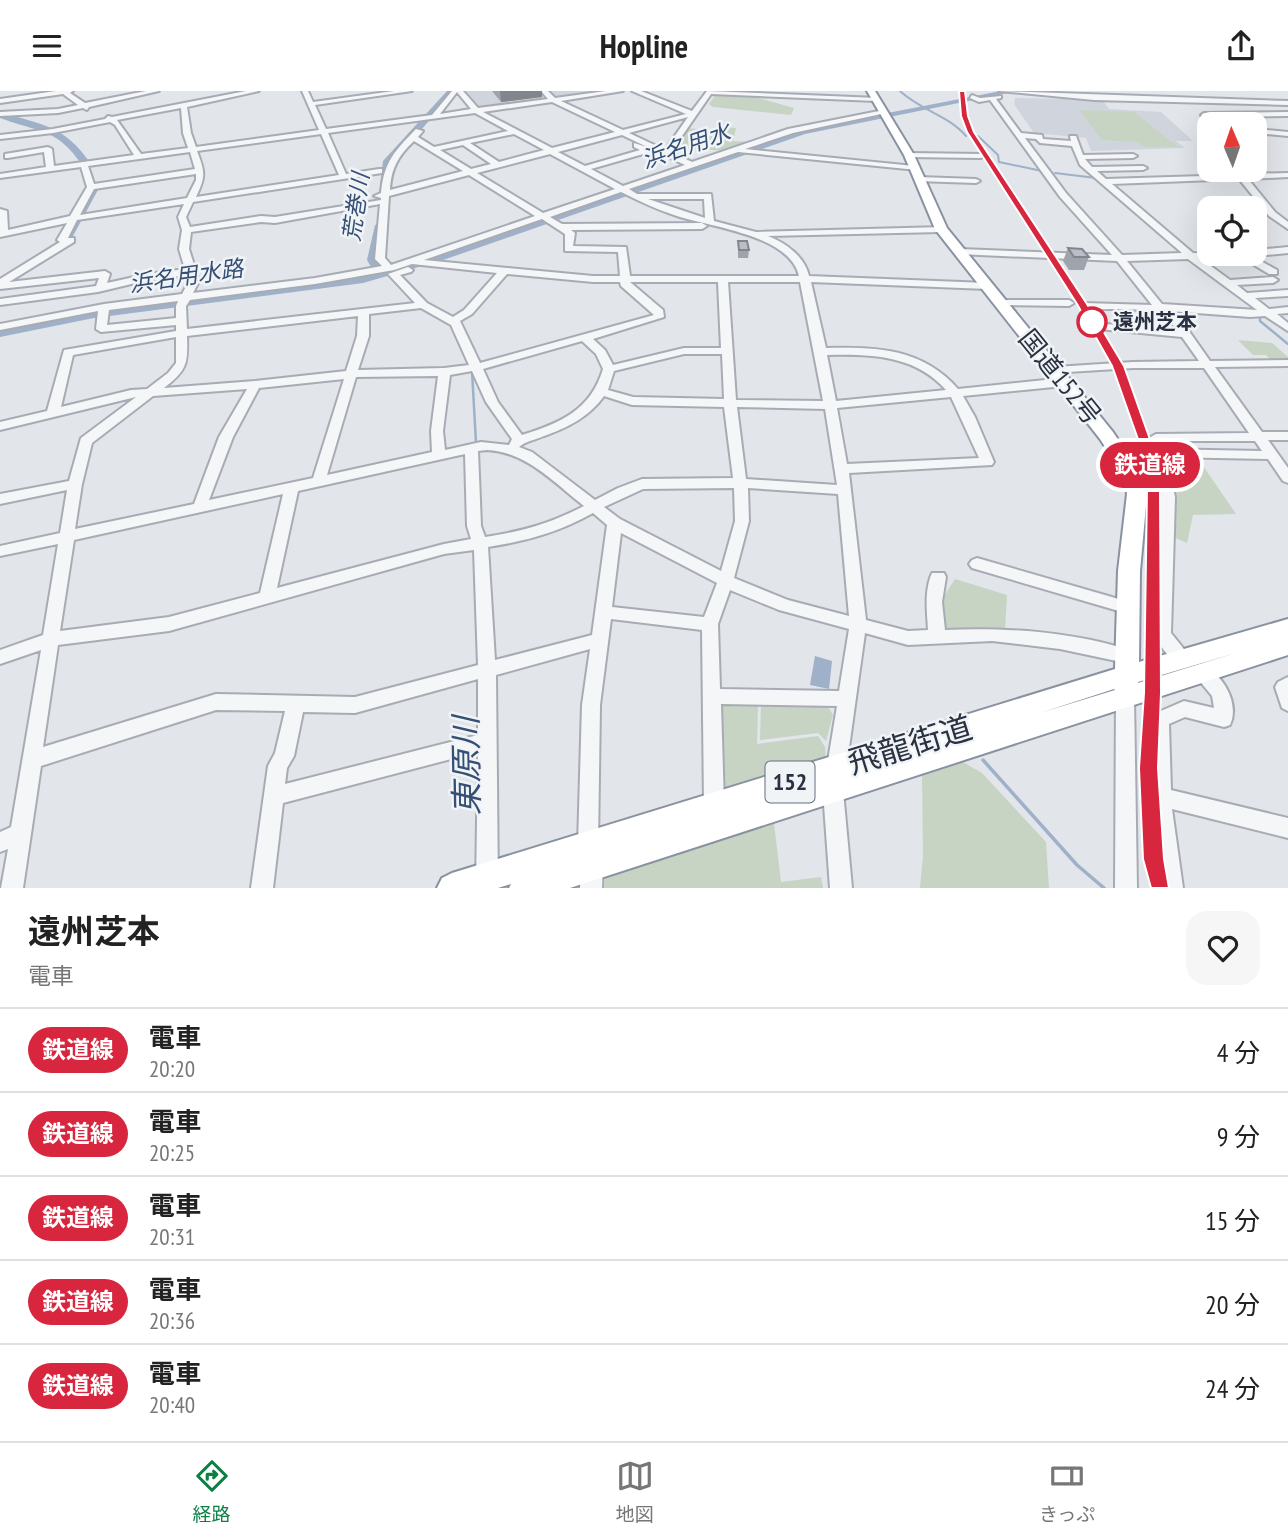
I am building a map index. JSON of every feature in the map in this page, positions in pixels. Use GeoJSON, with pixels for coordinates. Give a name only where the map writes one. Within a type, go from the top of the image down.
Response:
{"type":"FeatureCollection","features":[{"type":"Feature","properties":{"kind":"highway","name":"国道152号"},"geometry":{"type":"LineString","coordinates":[[874,95],[914,167],[941,229],[1107,436],[1134,477],[1137,494],[1126,676]]}},
{"type":"Feature","properties":{"kind":"highway","name":"飛龍街道"},"geometry":{"type":"LineString","coordinates":[[1192,666],[1288,628]]}},
{"type":"Feature","properties":{"kind":"highway","name":"飛龍街道"},"geometry":{"type":"LineString","coordinates":[[524,888],[1126,676],[1192,666],[1288,646]]}},
{"type":"Feature","properties":{"kind":"highway","name":"飛龍街道"},"geometry":{"type":"LineString","coordinates":[[452,888],[590,866],[714,805],[834,780]]}},
{"type":"Feature","properties":{"kind":"street"},"geometry":{"type":"LineString","coordinates":[[111,91],[126,98]]}},
{"type":"Feature","properties":{"kind":"street"},"geometry":{"type":"LineString","coordinates":[[1,114],[84,107],[156,91]]}},
{"type":"Feature","properties":{"kind":"street"},"geometry":{"type":"LineString","coordinates":[[0,190],[8,156],[3,137],[56,131],[256,91]]}},
{"type":"Feature","properties":{"kind":"street"},"geometry":{"type":"LineString","coordinates":[[305,91],[344,177]]}},
{"type":"Feature","properties":{"kind":"street"},"geometry":{"type":"LineString","coordinates":[[311,103],[369,93],[409,91]]}},
{"type":"Feature","properties":{"kind":"street"},"geometry":{"type":"LineString","coordinates":[[389,268],[380,259],[379,171],[387,156],[458,91],[476,111],[629,193],[679,214],[754,234],[779,244],[802,266],[821,352],[845,489],[858,627],[834,780],[841,888]]}},
{"type":"Feature","properties":{"kind":"street"},"geometry":{"type":"LineString","coordinates":[[544,91],[555,100],[694,166]]}},
{"type":"Feature","properties":{"kind":"street"},"geometry":{"type":"LineString","coordinates":[[3,176],[620,91]]}},
{"type":"Feature","properties":{"kind":"street"},"geometry":{"type":"LineString","coordinates":[[635,91],[693,114]]}},
{"type":"Feature","properties":{"kind":"street"},"geometry":{"type":"LineString","coordinates":[[667,152],[710,91],[874,95]]}},
{"type":"Feature","properties":{"kind":"street"},"geometry":{"type":"LineString","coordinates":[[1004,91],[1288,103]]}},
{"type":"Feature","properties":{"kind":"street"},"geometry":{"type":"LineString","coordinates":[[1192,91],[1204,112]]}},
{"type":"Feature","properties":{"kind":"street"},"geometry":{"type":"LineString","coordinates":[[1216,91],[1243,112]]}},
{"type":"Feature","properties":{"kind":"street"},"geometry":{"type":"LineString","coordinates":[[0,101],[67,92],[84,107],[113,120],[139,157]]}},
{"type":"Feature","properties":{"kind":"street"},"geometry":{"type":"LineString","coordinates":[[976,98],[992,98],[1019,92]]}},
{"type":"Feature","properties":{"kind":"street"},"geometry":{"type":"LineString","coordinates":[[188,96],[195,103]]}},
{"type":"Feature","properties":{"kind":"street"},"geometry":{"type":"LineString","coordinates":[[992,98],[1063,195],[1159,308],[1175,319],[1288,478]]}},
{"type":"Feature","properties":{"kind":"street"},"geometry":{"type":"LineString","coordinates":[[157,101],[168,109]]}},
{"type":"Feature","properties":{"kind":"street"},"geometry":{"type":"LineString","coordinates":[[1273,103],[1288,114]]}},
{"type":"Feature","properties":{"kind":"street"},"geometry":{"type":"LineString","coordinates":[[12,888],[75,484],[86,441],[172,376],[182,363],[182,311],[194,281],[184,250],[187,230],[183,217],[200,180],[201,171],[191,150],[184,106]]}},
{"type":"Feature","properties":{"kind":"street"},"geometry":{"type":"LineString","coordinates":[[96,113],[107,111]]}},
{"type":"Feature","properties":{"kind":"street"},"geometry":{"type":"LineString","coordinates":[[187,230],[261,219],[275,220],[381,197],[693,114]]}},
{"type":"Feature","properties":{"kind":"street"},"geometry":{"type":"LineString","coordinates":[[1267,115],[1288,114]]}},
{"type":"Feature","properties":{"kind":"street"},"geometry":{"type":"LineString","coordinates":[[103,311],[101,329],[389,268],[549,221],[791,131],[885,115]]}},
{"type":"Feature","properties":{"kind":"street"},"geometry":{"type":"LineString","coordinates":[[372,272],[370,260],[381,197],[390,166],[396,154],[414,137],[429,117]]}},
{"type":"Feature","properties":{"kind":"street"},"geometry":{"type":"LineString","coordinates":[[434,149],[513,132]]}},
{"type":"Feature","properties":{"kind":"street"},"geometry":{"type":"LineString","coordinates":[[1267,132],[1288,134]]}},
{"type":"Feature","properties":{"kind":"street"},"geometry":{"type":"LineString","coordinates":[[1018,135],[1039,137],[1040,141],[1076,148],[1133,156]]}},
{"type":"Feature","properties":{"kind":"street"},"geometry":{"type":"LineString","coordinates":[[0,426],[131,394],[256,385],[353,374],[444,372],[477,367],[659,317],[659,312],[626,286],[623,249],[568,249],[570,233],[414,137]]}},
{"type":"Feature","properties":{"kind":"street"},"geometry":{"type":"LineString","coordinates":[[562,157],[626,140],[647,150],[583,169]]}},
{"type":"Feature","properties":{"kind":"street"},"geometry":{"type":"LineString","coordinates":[[463,142],[498,165]]}},
{"type":"Feature","properties":{"kind":"street"},"geometry":{"type":"LineString","coordinates":[[1028,149],[1076,148]]}},
{"type":"Feature","properties":{"kind":"street"},"geometry":{"type":"LineString","coordinates":[[1076,148],[1090,169],[1188,256],[1288,328]]}},
{"type":"Feature","properties":{"kind":"street"},"geometry":{"type":"LineString","coordinates":[[8,156],[48,149],[50,170]]}},
{"type":"Feature","properties":{"kind":"street"},"geometry":{"type":"LineString","coordinates":[[738,151],[914,167],[976,181]]}},
{"type":"Feature","properties":{"kind":"street"},"geometry":{"type":"LineString","coordinates":[[914,167],[982,156]]}},
{"type":"Feature","properties":{"kind":"street"},"geometry":{"type":"LineString","coordinates":[[0,284],[66,240],[91,187],[84,165]]}},
{"type":"Feature","properties":{"kind":"street"},"geometry":{"type":"LineString","coordinates":[[1090,169],[1143,168]]}},
{"type":"Feature","properties":{"kind":"street"},"geometry":{"type":"LineString","coordinates":[[91,187],[201,171]]}},
{"type":"Feature","properties":{"kind":"street"},"geometry":{"type":"LineString","coordinates":[[0,212],[4,211],[2,233],[77,218],[379,171]]}},
{"type":"Feature","properties":{"kind":"street"},"geometry":{"type":"LineString","coordinates":[[1267,174],[1288,174]]}},
{"type":"Feature","properties":{"kind":"street"},"geometry":{"type":"LineString","coordinates":[[1104,182],[1197,176]]}},
{"type":"Feature","properties":{"kind":"street"},"geometry":{"type":"LineString","coordinates":[[1246,182],[1272,213],[1288,226]]}},
{"type":"Feature","properties":{"kind":"street"},"geometry":{"type":"LineString","coordinates":[[629,193],[708,196],[710,223]]}},
{"type":"Feature","properties":{"kind":"street"},"geometry":{"type":"LineString","coordinates":[[1272,213],[1288,214]]}},
{"type":"Feature","properties":{"kind":"street"},"geometry":{"type":"LineString","coordinates":[[549,221],[721,226]]}},
{"type":"Feature","properties":{"kind":"street"},"geometry":{"type":"LineString","coordinates":[[754,234],[941,229]]}},
{"type":"Feature","properties":{"kind":"street"},"geometry":{"type":"LineString","coordinates":[[1267,252],[1288,250]]}},
{"type":"Feature","properties":{"kind":"street"},"geometry":{"type":"LineString","coordinates":[[960,252],[1119,258],[1197,256]]}},
{"type":"Feature","properties":{"kind":"street"},"geometry":{"type":"LineString","coordinates":[[35,282],[46,260],[36,261]]}},
{"type":"Feature","properties":{"kind":"street"},"geometry":{"type":"LineString","coordinates":[[410,262],[627,280],[806,279],[987,286]]}},
{"type":"Feature","properties":{"kind":"street"},"geometry":{"type":"LineString","coordinates":[[428,264],[393,275],[423,305],[453,321],[461,331],[492,402],[515,444],[615,523],[726,580],[785,606],[908,638],[992,634],[1033,638],[1126,676],[1126,888]]}},
{"type":"Feature","properties":{"kind":"street"},"geometry":{"type":"LineString","coordinates":[[1227,283],[1273,276],[1259,266]]}},
{"type":"Feature","properties":{"kind":"street"},"geometry":{"type":"LineString","coordinates":[[1206,268],[1226,267]]}},
{"type":"Feature","properties":{"kind":"street"},"geometry":{"type":"LineString","coordinates":[[0,302],[101,288],[148,277],[192,271]]}},
{"type":"Feature","properties":{"kind":"street"},"geometry":{"type":"LineString","coordinates":[[453,321],[468,312],[504,271]]}},
{"type":"Feature","properties":{"kind":"street"},"geometry":{"type":"LineString","coordinates":[[0,284],[104,274],[101,288]]}},
{"type":"Feature","properties":{"kind":"street"},"geometry":{"type":"LineString","coordinates":[[714,805],[710,624],[726,580],[743,508],[730,403],[723,279]]}},
{"type":"Feature","properties":{"kind":"street"},"geometry":{"type":"LineString","coordinates":[[1244,296],[1288,293]]}},
{"type":"Feature","properties":{"kind":"street"},"geometry":{"type":"LineString","coordinates":[[1000,303],[1069,303]]}},
{"type":"Feature","properties":{"kind":"street"},"geometry":{"type":"LineString","coordinates":[[0,327],[103,311],[364,312],[423,305]]}},
{"type":"Feature","properties":{"kind":"street"},"geometry":{"type":"LineString","coordinates":[[1186,334],[1102,327],[1088,305],[1252,314],[1288,310]]}},
{"type":"Feature","properties":{"kind":"street"},"geometry":{"type":"LineString","coordinates":[[53,413],[68,352],[182,311]]}},
{"type":"Feature","properties":{"kind":"street"},"geometry":{"type":"LineString","coordinates":[[319,481],[353,374],[363,335],[364,312]]}},
{"type":"Feature","properties":{"kind":"street"},"geometry":{"type":"LineString","coordinates":[[0,551],[471,448],[515,444],[570,422],[603,392],[609,369],[601,352],[584,337]]}},
{"type":"Feature","properties":{"kind":"street"},"geometry":{"type":"LineString","coordinates":[[821,352],[871,349],[889,352],[930,370],[955,393],[988,462],[841,469]]}},
{"type":"Feature","properties":{"kind":"street"},"geometry":{"type":"LineString","coordinates":[[609,369],[684,351],[727,351]]}},
{"type":"Feature","properties":{"kind":"street"},"geometry":{"type":"LineString","coordinates":[[603,392],[632,401],[831,405],[955,393],[1133,365],[1288,363]]}},
{"type":"Feature","properties":{"kind":"street"},"geometry":{"type":"LineString","coordinates":[[439,455],[437,431],[444,372]]}},
{"type":"Feature","properties":{"kind":"street"},"geometry":{"type":"LineString","coordinates":[[200,506],[226,437],[256,385]]}},
{"type":"Feature","properties":{"kind":"street"},"geometry":{"type":"LineString","coordinates":[[1156,438],[1288,436]]}},
{"type":"Feature","properties":{"kind":"street"},"geometry":{"type":"LineString","coordinates":[[471,448],[474,526],[480,543],[487,670],[487,883]]}},
{"type":"Feature","properties":{"kind":"street"},"geometry":{"type":"LineString","coordinates":[[1172,888],[1161,797],[1160,720],[1184,709],[1224,719],[1221,693],[1163,635],[1168,497],[1158,453],[1271,455]]}},
{"type":"Feature","properties":{"kind":"street"},"geometry":{"type":"LineString","coordinates":[[0,499],[75,484]]}},
{"type":"Feature","properties":{"kind":"street"},"geometry":{"type":"LineString","coordinates":[[0,657],[52,639],[169,624],[410,557],[526,537],[560,526],[622,491],[642,484],[740,484],[845,489]]}},
{"type":"Feature","properties":{"kind":"street"},"geometry":{"type":"LineString","coordinates":[[267,597],[292,486]]}},
{"type":"Feature","properties":{"kind":"street"},"geometry":{"type":"LineString","coordinates":[[590,866],[592,705],[615,523]]}},
{"type":"Feature","properties":{"kind":"street"},"geometry":{"type":"LineString","coordinates":[[977,564],[1129,608]]}},
{"type":"Feature","properties":{"kind":"street"},"geometry":{"type":"LineString","coordinates":[[937,638],[934,602],[938,577]]}},
{"type":"Feature","properties":{"kind":"street"},"geometry":{"type":"LineString","coordinates":[[604,612],[710,624]]}},
{"type":"Feature","properties":{"kind":"street"},"geometry":{"type":"LineString","coordinates":[[34,759],[216,702],[355,705],[599,640]]}},
{"type":"Feature","properties":{"kind":"street"},"geometry":{"type":"LineString","coordinates":[[1288,684],[1283,687],[1288,703]]}},
{"type":"Feature","properties":{"kind":"street"},"geometry":{"type":"LineString","coordinates":[[712,696],[846,699]]}},
{"type":"Feature","properties":{"kind":"street"},"geometry":{"type":"LineString","coordinates":[[262,888],[278,766],[284,757],[296,704]]}},
{"type":"Feature","properties":{"kind":"street"},"geometry":{"type":"LineString","coordinates":[[274,796],[488,741]]}},
{"type":"Feature","properties":{"kind":"street"},"geometry":{"type":"LineString","coordinates":[[1161,797],[1288,828]]}},
{"type":"Feature","properties":{"kind":"street"},"geometry":{"type":"LineString","coordinates":[[0,842],[20,834]]}},
{"type":"Feature","properties":{"kind":"shaded area"},"geometry":{"type":"Polygon","coordinates":[[[463,91],[610,91],[476,109],[463,91]]]}},
{"type":"Feature","properties":{"kind":"shaded area"},"geometry":{"type":"Polygon","coordinates":[[[1067,95],[1102,99],[1109,109],[1161,112],[1193,141],[1176,141],[1185,148],[1091,151],[1086,138],[1034,133],[1014,104],[1015,98],[1068,99],[1067,95]]]}},
{"type":"Feature","properties":{"kind":"green space"},"geometry":{"type":"Polygon","coordinates":[[[717,93],[744,94],[794,108],[791,115],[713,107],[709,104],[717,93]]]}},
{"type":"Feature","properties":{"kind":"green space"},"geometry":{"type":"Polygon","coordinates":[[[1079,110],[1134,112],[1178,147],[1144,147],[1137,142],[1102,140],[1079,110]]]}},
{"type":"Feature","properties":{"kind":"green space"},"geometry":{"type":"Polygon","coordinates":[[[684,128],[712,130],[736,128],[733,141],[755,142],[732,151],[671,148],[684,128]]]}},
{"type":"Feature","properties":{"kind":"green space"},"geometry":{"type":"Polygon","coordinates":[[[1238,340],[1272,343],[1288,357],[1288,361],[1272,361],[1266,355],[1253,355],[1238,340]]]}},
{"type":"Feature","properties":{"kind":"green space"},"geometry":{"type":"Polygon","coordinates":[[[1160,454],[1195,454],[1236,514],[1193,515],[1187,543],[1169,535],[1160,454]]]}},
{"type":"Feature","properties":{"kind":"green space"},"geometry":{"type":"Polygon","coordinates":[[[955,579],[1007,595],[1005,631],[942,634],[939,604],[955,579]]]}},
{"type":"Feature","properties":{"kind":"green space"},"geometry":{"type":"Polygon","coordinates":[[[715,704],[758,706],[757,744],[818,736],[825,747],[826,762],[720,793],[715,704]]]}},
{"type":"Feature","properties":{"kind":"green space"},"geometry":{"type":"Polygon","coordinates":[[[761,706],[828,707],[833,715],[826,741],[818,733],[760,740],[761,706]]]}},
{"type":"Feature","properties":{"kind":"green space"},"geometry":{"type":"Polygon","coordinates":[[[961,761],[982,773],[1046,842],[1049,888],[920,888],[923,856],[922,772],[961,761]]]}},
{"type":"Feature","properties":{"kind":"green space"},"geometry":{"type":"Polygon","coordinates":[[[774,823],[781,882],[821,877],[823,888],[604,888],[605,876],[774,823]]]}},
{"type":"Feature","properties":{"kind":"water"},"geometry":{"type":"Polygon","coordinates":[[[815,656],[832,661],[829,689],[810,685],[815,656]]]}},
{"type":"Feature","properties":{"kind":"building"},"geometry":{"type":"Polygon","coordinates":[[[738,241],[747,241],[749,250],[739,250],[738,241]]]}},
{"type":"Feature","properties":{"kind":"building"},"geometry":{"type":"Polygon","coordinates":[[[1068,248],[1082,249],[1089,257],[1074,257],[1068,248]]]}},
{"type":"Feature","properties":{"kind":"waterway","name":"荒巻川"},"geometry":{"type":"LineString","coordinates":[[382,199],[388,161],[451,91]]}},
{"type":"Feature","properties":{"kind":"waterway"},"geometry":{"type":"LineString","coordinates":[[900,91],[951,123],[966,136]]}},
{"type":"Feature","properties":{"kind":"waterway","name":"浜名用水"},"geometry":{"type":"LineString","coordinates":[[0,333],[94,314],[363,279],[442,256],[803,132],[1014,91]]}},
{"type":"Feature","properties":{"kind":"waterway"},"geometry":{"type":"LineString","coordinates":[[0,115],[58,133],[86,164]]}},
{"type":"Feature","properties":{"kind":"waterway"},"geometry":{"type":"LineString","coordinates":[[978,136],[998,155],[999,162],[1042,171]]}},
{"type":"Feature","properties":{"kind":"waterway"},"geometry":{"type":"LineString","coordinates":[[1055,173],[1096,178]]}},
{"type":"Feature","properties":{"kind":"waterway"},"geometry":{"type":"LineString","coordinates":[[69,234],[94,188]]}},
{"type":"Feature","properties":{"kind":"waterway","name":"荒巻川"},"geometry":{"type":"LineString","coordinates":[[377,269],[373,260],[379,227]]}},
{"type":"Feature","properties":{"kind":"waterway"},"geometry":{"type":"LineString","coordinates":[[424,310],[443,320]]}},
{"type":"Feature","properties":{"kind":"waterway"},"geometry":{"type":"LineString","coordinates":[[1260,315],[1260,321],[1288,344]]}},
{"type":"Feature","properties":{"kind":"waterway"},"geometry":{"type":"LineString","coordinates":[[472,371],[476,443]]}},
{"type":"Feature","properties":{"kind":"waterway"},"geometry":{"type":"LineString","coordinates":[[983,760],[1077,865],[1104,888]]}},
{"type":"Feature","properties":{"kind":"railway"},"geometry":{"type":"LineString","coordinates":[[962,91],[970,132],[1082,304]]}},
{"type":"Feature","properties":{"kind":"railway"},"geometry":{"type":"LineString","coordinates":[[1081,302],[1118,369],[1146,441],[1154,490],[1153,646]]}},
{"type":"Feature","properties":{"kind":"railway"},"geometry":{"type":"LineString","coordinates":[[1153,644],[1150,797],[1158,888]]}},
{"type":"Feature","properties":{"kind":"train","name":"鉄道線"},"geometry":{"type":"LineString","coordinates":[[962,91],[970,132],[1082,304],[1118,366],[1146,445],[1154,489],[1153,693],[1149,768],[1153,859],[1158,888]]}},
{"type":"Feature","properties":{"kind":"place","name":"遠州芝本"},"geometry":{"type":"Point","coordinates":[1092,322]}},
{"type":"Feature","properties":{"kind":"water label","name":"浜名用水路"},"geometry":{"type":"Point","coordinates":[186,276]}},
{"type":"Feature","properties":{"kind":"water label","name":"東原川"},"geometry":{"type":"Point","coordinates":[466,766]}}]}
